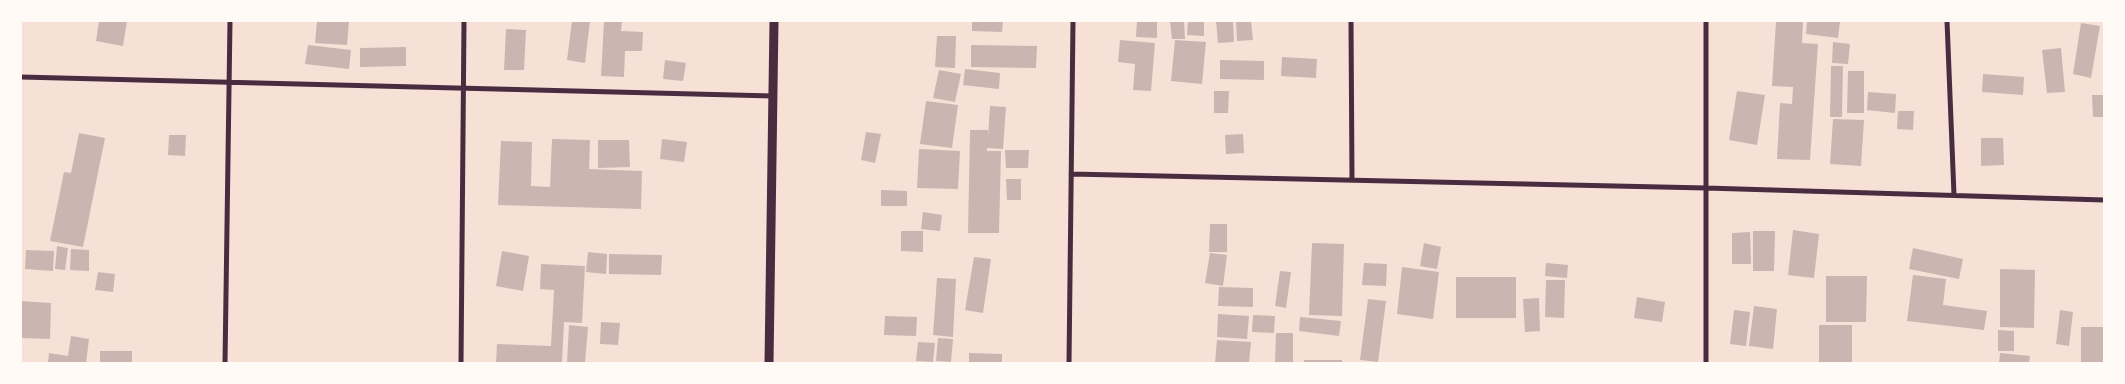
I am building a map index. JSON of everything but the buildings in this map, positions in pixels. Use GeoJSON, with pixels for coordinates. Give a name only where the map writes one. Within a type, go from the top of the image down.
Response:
{"type":"FeatureCollection","features":[{"type":"Feature","properties":{"kind":"street"},"geometry":{"type":"LineString","coordinates":[[225,363],[230,21]]}},
{"type":"Feature","properties":{"kind":"street"},"geometry":{"type":"LineString","coordinates":[[461,363],[464,21]]}},
{"type":"Feature","properties":{"kind":"street"},"geometry":{"type":"LineString","coordinates":[[769,363],[774,21]]}},
{"type":"Feature","properties":{"kind":"street"},"geometry":{"type":"LineString","coordinates":[[1069,363],[1074,21]]}},
{"type":"Feature","properties":{"kind":"street"},"geometry":{"type":"LineString","coordinates":[[1351,21],[1352,180]]}},
{"type":"Feature","properties":{"kind":"street"},"geometry":{"type":"LineString","coordinates":[[1706,21],[1706,363]]}},
{"type":"Feature","properties":{"kind":"street"},"geometry":{"type":"LineString","coordinates":[[1947,21],[1954,195]]}},
{"type":"Feature","properties":{"kind":"street"},"geometry":{"type":"LineString","coordinates":[[21,77],[773,96]]}},
{"type":"Feature","properties":{"kind":"street"},"geometry":{"type":"LineString","coordinates":[[1072,174],[1706,188],[2104,200]]}}]}
